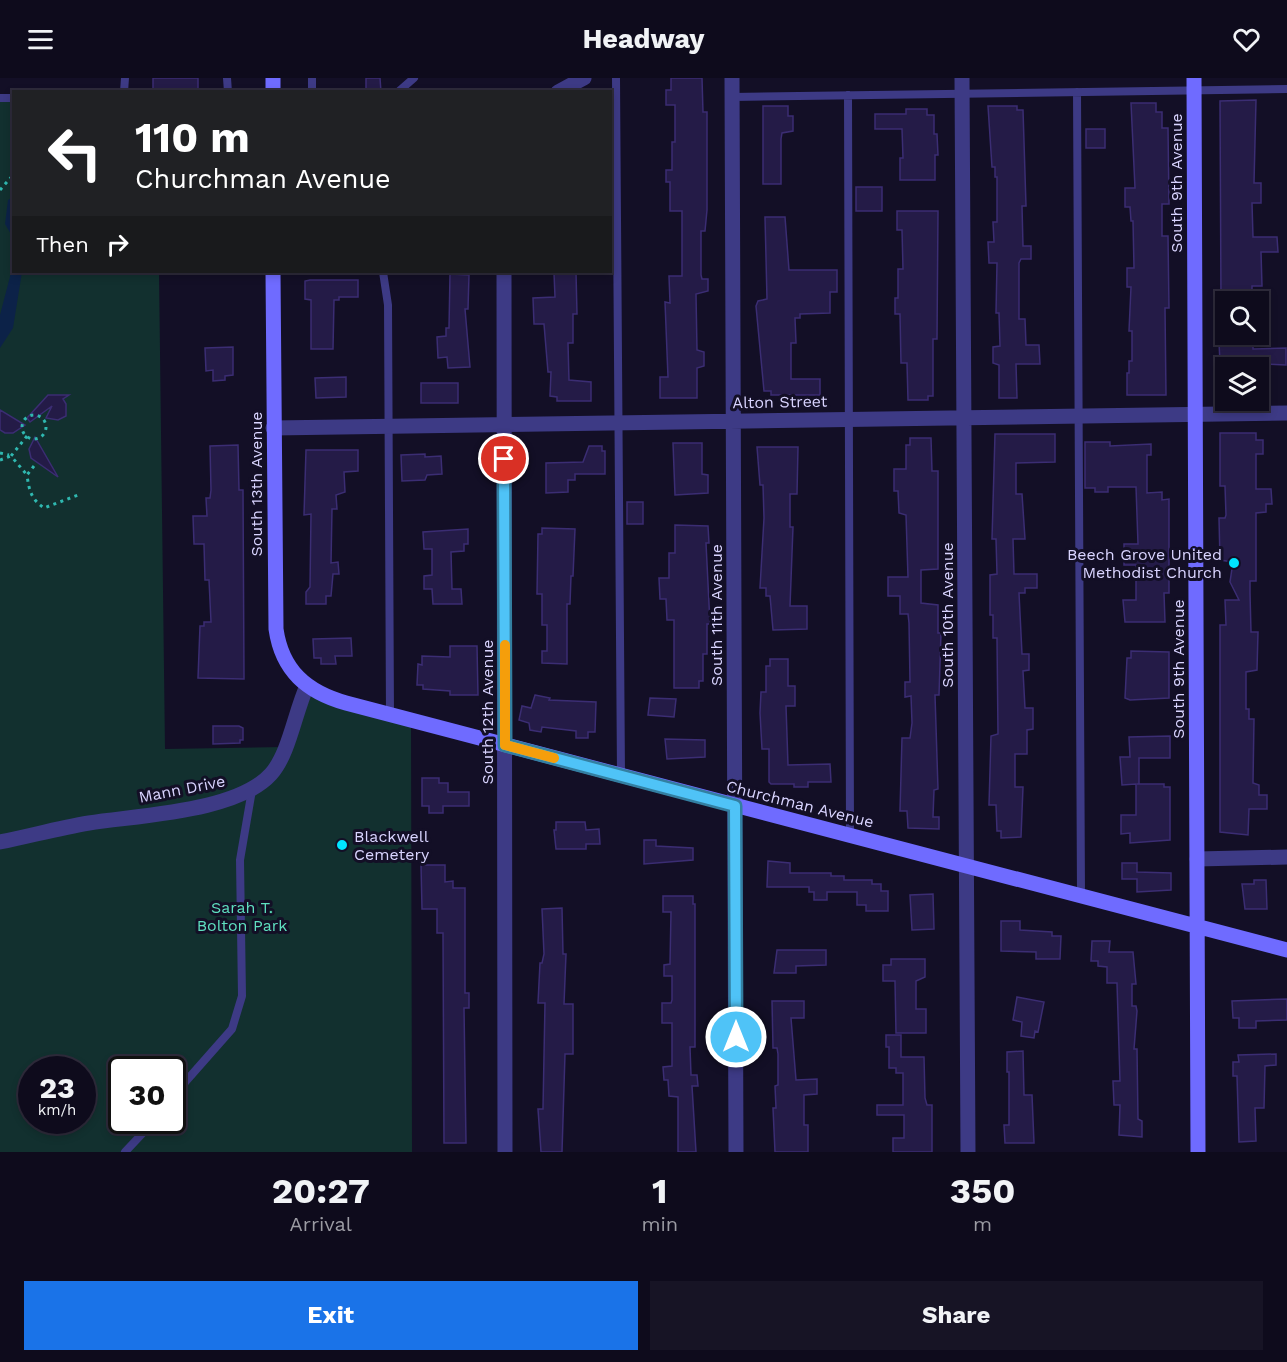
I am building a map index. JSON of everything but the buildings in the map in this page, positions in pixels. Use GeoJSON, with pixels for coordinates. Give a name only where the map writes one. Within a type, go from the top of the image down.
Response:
{"type":"FeatureCollection","features":[{"type":"Feature","properties":{"kind":"street"},"geometry":{"type":"LineString","coordinates":[[562,90],[584,78]]}},
{"type":"Feature","properties":{"kind":"street","name":"South 11th Avenue"},"geometry":{"type":"LineString","coordinates":[[732,78],[736,1152]]}},
{"type":"Feature","properties":{"kind":"street","name":"South 9th Avenue"},"geometry":{"type":"LineString","coordinates":[[1194,84],[1198,1152]]}},
{"type":"Feature","properties":{"kind":"street","name":"South 10th Avenue"},"geometry":{"type":"LineString","coordinates":[[962,86],[968,1152]]}},
{"type":"Feature","properties":{"kind":"street","name":"South 13th Avenue"},"geometry":{"type":"LineString","coordinates":[[273,273],[276,629],[280,650],[288,667],[307,686]]}},
{"type":"Feature","properties":{"kind":"street","name":"South 12th Avenue"},"geometry":{"type":"LineString","coordinates":[[504,273],[505,1152]]}},
{"type":"Feature","properties":{"kind":"street","name":"Alton Street"},"geometry":{"type":"LineString","coordinates":[[273,428],[1287,413]]}},
{"type":"Feature","properties":{"kind":"street","name":"Churchman Avenue"},"geometry":{"type":"LineString","coordinates":[[307,686],[329,698],[390,715],[1287,950]]}},
{"type":"Feature","properties":{"kind":"street","name":"Mann Drive"},"geometry":{"type":"LineString","coordinates":[[0,842],[86,824],[209,805],[234,799],[252,790],[267,778],[277,765],[307,686]]}},
{"type":"Feature","properties":{"kind":"street"},"geometry":{"type":"LineString","coordinates":[[1197,859],[1287,857]]}},
{"type":"Feature","properties":{"kind":"lane"},"geometry":{"type":"LineString","coordinates":[[400,90],[414,78]]}},
{"type":"Feature","properties":{"kind":"lane"},"geometry":{"type":"LineString","coordinates":[[616,78],[621,776]]}},
{"type":"Feature","properties":{"kind":"lane"},"geometry":{"type":"LineString","coordinates":[[732,97],[848,95],[962,86],[1077,92],[1194,84],[1287,89]]}},
{"type":"Feature","properties":{"kind":"lane"},"geometry":{"type":"LineString","coordinates":[[1077,92],[1081,895]]}},
{"type":"Feature","properties":{"kind":"lane"},"geometry":{"type":"LineString","coordinates":[[848,95],[850,835]]}},
{"type":"Feature","properties":{"kind":"lane"},"geometry":{"type":"LineString","coordinates":[[382,273],[388,305],[390,715]]}},
{"type":"Feature","properties":{"kind":"lane"},"geometry":{"type":"LineString","coordinates":[[186,1081],[232,1029],[242,996],[240,860],[252,790]]}},
{"type":"Feature","properties":{"kind":"lane"},"geometry":{"type":"LineString","coordinates":[[125,1152],[142,1134]]}},
{"type":"Feature","properties":{"kind":"path"},"geometry":{"type":"LineString","coordinates":[[0,190],[12,176]]}},
{"type":"Feature","properties":{"kind":"path"},"geometry":{"type":"LineString","coordinates":[[30,416],[41,418],[46,427],[44,434],[34,439],[27,436],[23,429],[24,422],[30,416]]}},
{"type":"Feature","properties":{"kind":"path"},"geometry":{"type":"LineString","coordinates":[[0,460],[11,456],[27,436]]}},
{"type":"Feature","properties":{"kind":"path"},"geometry":{"type":"LineString","coordinates":[[0,453],[11,456],[27,475],[29,491],[35,502],[44,508],[78,495]]}},
{"type":"Feature","properties":{"kind":"path"},"geometry":{"type":"LineString","coordinates":[[27,475],[34,466]]}},
{"type":"Feature","properties":{"kind":"green space","name":"Sarah T. Bolton Park"},"geometry":{"type":"Polygon","coordinates":[[[0,97],[12,97],[12,273],[159,273],[165,749],[284,747],[307,686],[411,720],[412,1152],[0,1152],[0,97]]]}},
{"type":"Feature","properties":{"kind":"water"},"geometry":{"type":"Polygon","coordinates":[[[12,198],[12,236],[5,224],[8,200],[12,198]]]}},
{"type":"Feature","properties":{"kind":"water"},"geometry":{"type":"Polygon","coordinates":[[[12,269],[12,273],[22,273],[13,328],[0,348],[0,315],[12,269]]]}},
{"type":"Feature","properties":{"kind":"slow traffic"},"geometry":{"type":"LineString","coordinates":[[505,645],[505,745],[554,758]]}},
{"type":"Feature","properties":{"kind":"place","name":"Beech Grove United Methodist Church"},"geometry":{"type":"Point","coordinates":[1234,563]}},
{"type":"Feature","properties":{"kind":"place","name":"Blackwell Cemetery"},"geometry":{"type":"Point","coordinates":[342,845]}},
{"type":"Feature","properties":{"kind":"route"},"geometry":{"type":"LineString","coordinates":[[504,459],[505,745],[735,806],[736,1037]]}}]}
